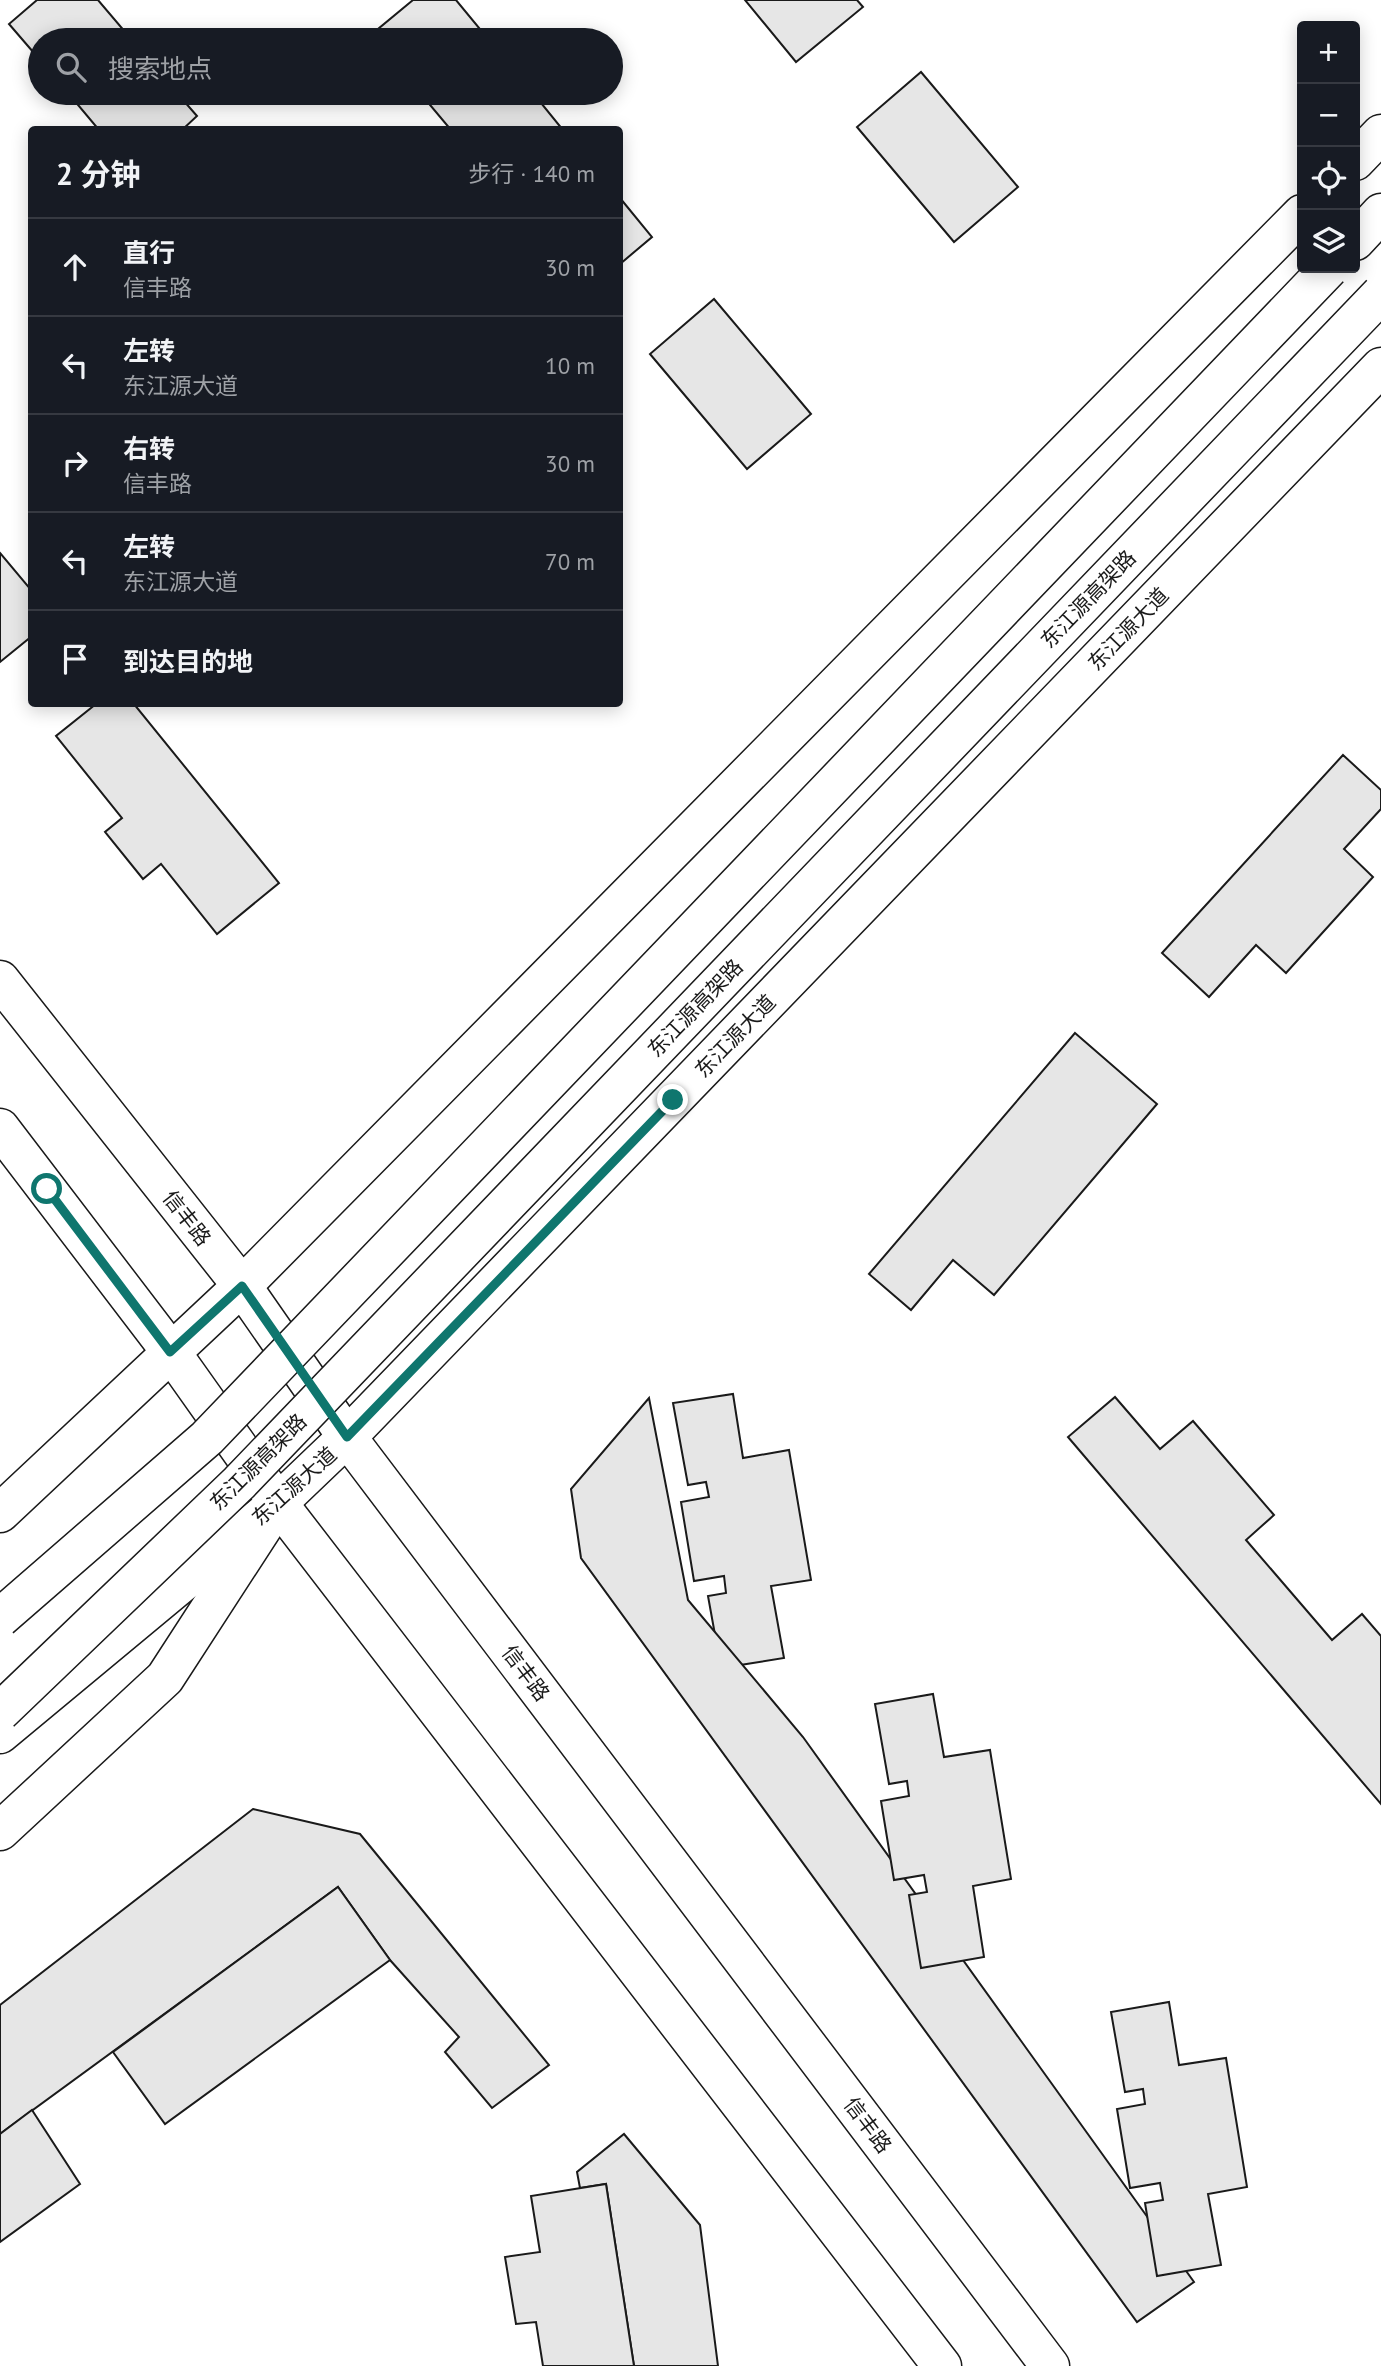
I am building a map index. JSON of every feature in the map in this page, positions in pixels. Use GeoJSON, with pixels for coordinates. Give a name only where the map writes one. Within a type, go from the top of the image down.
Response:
{"type":"FeatureCollection","features":[{"type":"Feature","properties":{"kind":"main road"},"geometry":{"type":"LineString","coordinates":[[1360,156],[1381,134]]}},
{"type":"Feature","properties":{"kind":"main road"},"geometry":{"type":"LineString","coordinates":[[1360,235],[1381,213]]}},
{"type":"Feature","properties":{"kind":"main road"},"geometry":{"type":"LineString","coordinates":[[0,1513],[242,1286],[1297,219]]}},
{"type":"Feature","properties":{"kind":"main road"},"geometry":{"type":"LineString","coordinates":[[0,1618],[207,1438],[1324,273]]}},
{"type":"Feature","properties":{"kind":"main road","name":"东江源高架路"},"geometry":{"type":"LineString","coordinates":[[0,1712],[239,1483],[1381,294]]}},
{"type":"Feature","properties":{"kind":"main road","name":"东江源大道"},"geometry":{"type":"LineString","coordinates":[[0,1734],[278,1503],[347,1437],[1381,367]]}},
{"type":"Feature","properties":{"kind":"main road","name":"信丰路"},"geometry":{"type":"LineString","coordinates":[[0,980],[242,1286],[347,1437],[1050,2366]]}},
{"type":"Feature","properties":{"kind":"main road"},"geometry":{"type":"LineString","coordinates":[[0,1128],[170,1352],[278,1503],[942,2366]]}},
{"type":"Feature","properties":{"kind":"main road"},"geometry":{"type":"LineString","coordinates":[[0,1831],[165,1678],[278,1503]]}},
{"type":"Feature","properties":{"kind":"building"},"geometry":{"type":"Polygon","coordinates":[[[37,0],[98,0],[122,28],[28,28],[28,46],[9,24],[37,0]]]}},
{"type":"Feature","properties":{"kind":"building"},"geometry":{"type":"Polygon","coordinates":[[[413,0],[456,0],[479,28],[379,28],[413,0]]]}},
{"type":"Feature","properties":{"kind":"building"},"geometry":{"type":"Polygon","coordinates":[[[745,0],[857,0],[863,7],[796,62],[745,0]]]}},
{"type":"Feature","properties":{"kind":"building"},"geometry":{"type":"Polygon","coordinates":[[[921,72],[1018,187],[954,242],[857,127],[921,72]]]}},
{"type":"Feature","properties":{"kind":"building"},"geometry":{"type":"Polygon","coordinates":[[[78,105],[187,105],[197,116],[186,126],[96,126],[78,105]]]}},
{"type":"Feature","properties":{"kind":"building"},"geometry":{"type":"Polygon","coordinates":[[[430,105],[543,105],[560,126],[448,126],[430,105]]]}},
{"type":"Feature","properties":{"kind":"building"},"geometry":{"type":"Polygon","coordinates":[[[623,202],[652,237],[623,261],[623,202]]]}},
{"type":"Feature","properties":{"kind":"building"},"geometry":{"type":"Polygon","coordinates":[[[714,299],[811,414],[747,469],[650,354],[714,299]]]}},
{"type":"Feature","properties":{"kind":"building"},"geometry":{"type":"Polygon","coordinates":[[[0,553],[28,586],[28,639],[0,662],[0,553]]]}},
{"type":"Feature","properties":{"kind":"building"},"geometry":{"type":"Polygon","coordinates":[[[92,707],[136,707],[279,883],[217,934],[161,864],[143,879],[105,832],[122,818],[56,736],[92,707]]]}},
{"type":"Feature","properties":{"kind":"building"},"geometry":{"type":"Polygon","coordinates":[[[1343,755],[1381,790],[1381,809],[1344,849],[1373,877],[1286,973],[1256,945],[1209,997],[1162,953],[1343,755]]]}},
{"type":"Feature","properties":{"kind":"building"},"geometry":{"type":"Polygon","coordinates":[[[1075,1033],[1157,1104],[994,1295],[953,1260],[911,1310],[869,1274],[1075,1033]]]}},
{"type":"Feature","properties":{"kind":"building"},"geometry":{"type":"Polygon","coordinates":[[[733,1394],[743,1458],[789,1450],[811,1580],[771,1586],[784,1658],[721,1668],[708,1596],[726,1593],[724,1576],[694,1581],[681,1502],[709,1497],[706,1482],[688,1485],[673,1403],[733,1394]]]}},
{"type":"Feature","properties":{"kind":"building"},"geometry":{"type":"Polygon","coordinates":[[[1115,1397],[1160,1449],[1193,1421],[1274,1515],[1246,1540],[1332,1640],[1362,1614],[1381,1636],[1381,1804],[1068,1437],[1115,1397]]]}},
{"type":"Feature","properties":{"kind":"building"},"geometry":{"type":"Polygon","coordinates":[[[649,1398],[688,1600],[803,1737],[1194,2282],[1137,2322],[581,1558],[571,1489],[649,1398]]]}},
{"type":"Feature","properties":{"kind":"building"},"geometry":{"type":"Polygon","coordinates":[[[933,1694],[944,1757],[990,1750],[1011,1879],[973,1886],[984,1957],[921,1968],[909,1895],[927,1892],[924,1875],[894,1880],[881,1801],[909,1796],[907,1781],[889,1784],[875,1704],[933,1694]]]}},
{"type":"Feature","properties":{"kind":"building"},"geometry":{"type":"Polygon","coordinates":[[[253,1809],[360,1834],[549,2065],[492,2108],[445,2052],[459,2037],[390,1960],[338,1887],[0,2134],[0,2005],[253,1809]]]}},
{"type":"Feature","properties":{"kind":"building"},"geometry":{"type":"Polygon","coordinates":[[[338,1887],[390,1960],[165,2124],[113,2052],[338,1887]]]}},
{"type":"Feature","properties":{"kind":"building"},"geometry":{"type":"Polygon","coordinates":[[[1169,2002],[1179,2065],[1226,2058],[1247,2187],[1208,2194],[1221,2265],[1157,2276],[1145,2203],[1163,2200],[1160,2183],[1130,2188],[1117,2109],[1145,2104],[1143,2089],[1125,2092],[1111,2012],[1169,2002]]]}},
{"type":"Feature","properties":{"kind":"building"},"geometry":{"type":"Polygon","coordinates":[[[32,2110],[80,2184],[0,2242],[0,2134],[32,2110]]]}},
{"type":"Feature","properties":{"kind":"building"},"geometry":{"type":"Polygon","coordinates":[[[624,2134],[700,2225],[718,2366],[634,2366],[606,2184],[580,2188],[577,2172],[624,2134]]]}},
{"type":"Feature","properties":{"kind":"building"},"geometry":{"type":"Polygon","coordinates":[[[606,2184],[634,2366],[543,2366],[536,2322],[516,2324],[505,2257],[540,2252],[531,2196],[606,2184]]]}},
{"type":"Feature","properties":{"kind":"route"},"geometry":{"type":"LineString","coordinates":[[47,1189],[170,1352],[242,1286],[347,1437],[673,1100]]}}]}
